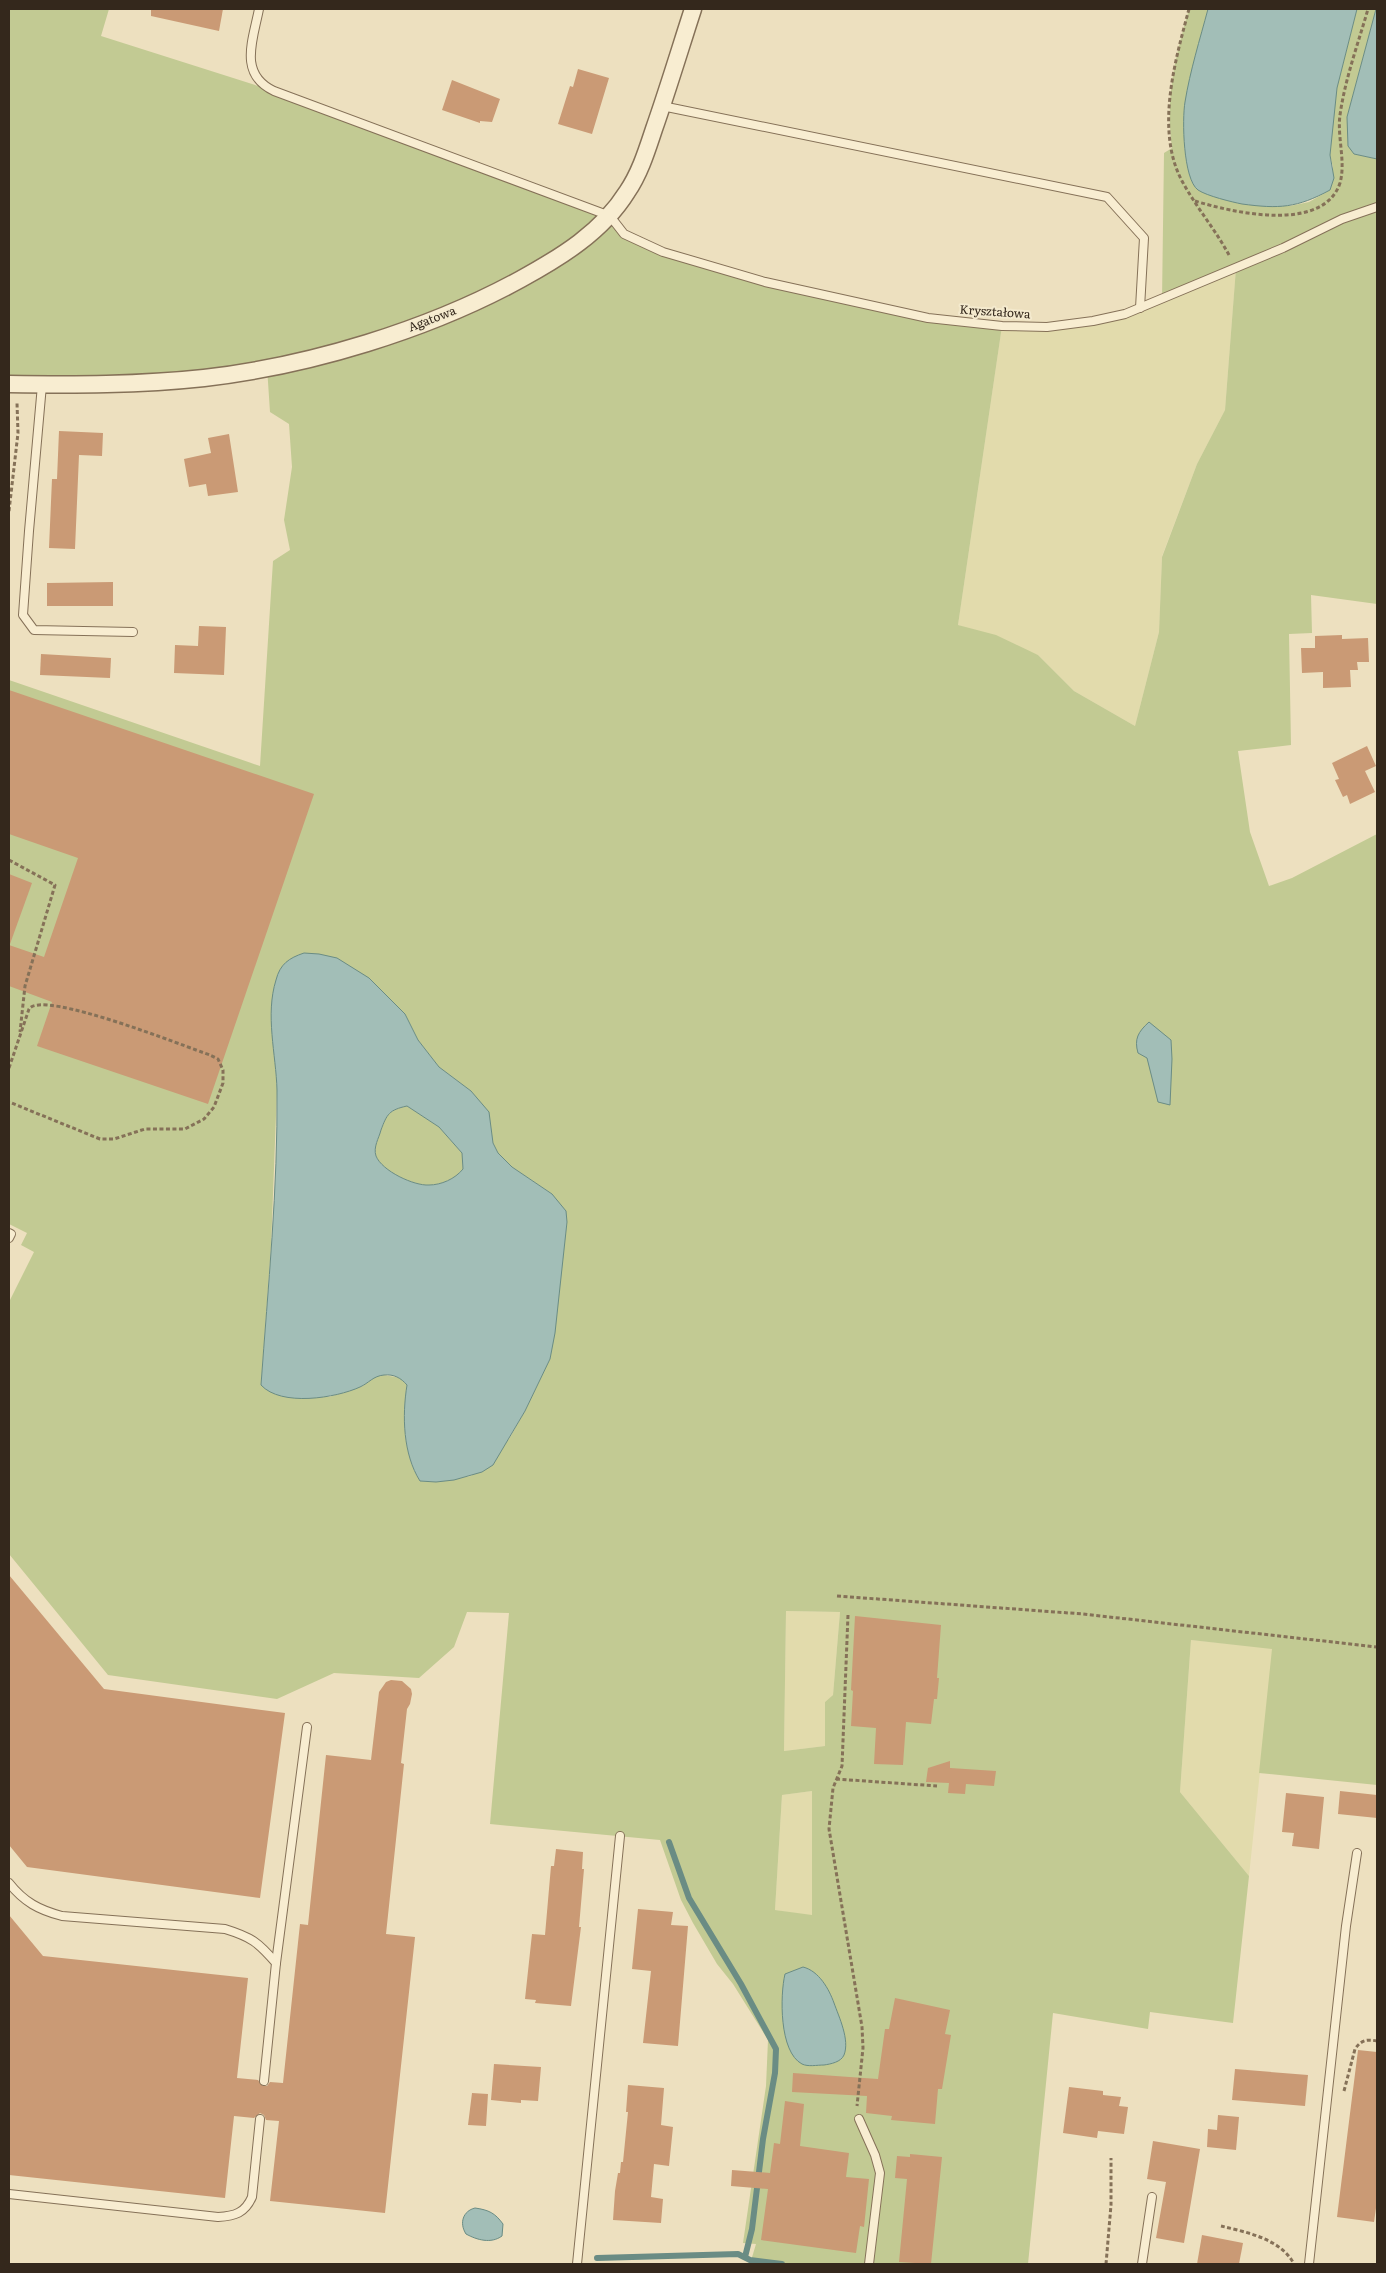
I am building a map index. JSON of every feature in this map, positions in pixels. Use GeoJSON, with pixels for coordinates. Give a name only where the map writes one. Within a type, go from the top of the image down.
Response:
{"type":"FeatureCollection","features":[{"type":"Feature","properties":{"kind":"street","name":"Agatowa"},"geometry":{"type":"LineString","coordinates":[[12,384],[134,383],[205,378],[280,365],[391,335],[442,317],[501,290],[564,253],[591,234],[610,216],[628,192],[636,176],[662,106],[693,9]]}},
{"type":"Feature","properties":{"kind":"lane"},"geometry":{"type":"LineString","coordinates":[[259,9],[250,60],[254,74],[262,85],[610,216]]}},
{"type":"Feature","properties":{"kind":"lane"},"geometry":{"type":"LineString","coordinates":[[662,106],[1107,197],[1144,238],[1140,308]]}},
{"type":"Feature","properties":{"kind":"lane","name":"Kryształowa"},"geometry":{"type":"LineString","coordinates":[[610,216],[624,234],[663,252],[765,282],[928,318],[1002,326],[1047,326],[1093,321],[1126,314],[1236,268],[1342,219],[1377,207]]}},
{"type":"Feature","properties":{"kind":"lane"},"geometry":{"type":"LineString","coordinates":[[42,385],[23,615],[34,630],[133,632]]}},
{"type":"Feature","properties":{"kind":"lane"},"geometry":{"type":"LineString","coordinates":[[9,1233],[11,1234],[9,1238]]}},
{"type":"Feature","properties":{"kind":"lane"},"geometry":{"type":"LineString","coordinates":[[264,2081],[276,1963],[307,1726]]}},
{"type":"Feature","properties":{"kind":"lane"},"geometry":{"type":"LineString","coordinates":[[577,2264],[620,1836]]}},
{"type":"Feature","properties":{"kind":"lane"},"geometry":{"type":"LineString","coordinates":[[1309,2264],[1346,1926],[1357,1853]]}},
{"type":"Feature","properties":{"kind":"lane"},"geometry":{"type":"LineString","coordinates":[[9,1883],[29,1904],[44,1912],[62,1916],[225,1929],[261,1944],[276,1963]]}},
{"type":"Feature","properties":{"kind":"lane"},"geometry":{"type":"LineString","coordinates":[[9,2194],[218,2217],[230,2216],[240,2213],[248,2206],[252,2197],[260,2119]]}},
{"type":"Feature","properties":{"kind":"lane"},"geometry":{"type":"LineString","coordinates":[[859,2119],[879,2165],[880,2173],[869,2264]]}},
{"type":"Feature","properties":{"kind":"lane"},"geometry":{"type":"LineString","coordinates":[[1142,2264],[1152,2197]]}},
{"type":"Feature","properties":{"kind":"path"},"geometry":{"type":"LineString","coordinates":[[1189,9],[1175,65],[1168,107],[1172,148],[1178,172],[1195,201],[1218,233],[1236,268]]}},
{"type":"Feature","properties":{"kind":"path"},"geometry":{"type":"LineString","coordinates":[[1195,201],[1237,212],[1271,216],[1308,211],[1330,199],[1336,191],[1341,173],[1339,141],[1341,108],[1368,9]]}},
{"type":"Feature","properties":{"kind":"path"},"geometry":{"type":"LineString","coordinates":[[9,511],[18,433],[12,384]]}},
{"type":"Feature","properties":{"kind":"path"},"geometry":{"type":"LineString","coordinates":[[9,860],[55,885],[25,986],[22,1001],[20,1037]]}},
{"type":"Feature","properties":{"kind":"path"},"geometry":{"type":"LineString","coordinates":[[9,1068],[31,1006],[45,1004],[93,1014],[210,1055],[220,1063],[224,1076],[211,1113],[191,1127],[176,1130],[145,1129],[114,1139],[100,1139],[9,1102]]}},
{"type":"Feature","properties":{"kind":"path"},"geometry":{"type":"LineString","coordinates":[[838,1596],[1083,1614],[1377,1646]]}},
{"type":"Feature","properties":{"kind":"path"},"geometry":{"type":"LineString","coordinates":[[848,1615],[842,1766],[835,1779],[828,1829],[862,2027],[863,2048],[856,2107],[859,2119]]}},
{"type":"Feature","properties":{"kind":"path"},"geometry":{"type":"LineString","coordinates":[[835,1779],[937,1786]]}},
{"type":"Feature","properties":{"kind":"path"},"geometry":{"type":"LineString","coordinates":[[1342,2097],[1355,2049],[1364,2040],[1377,2041]]}},
{"type":"Feature","properties":{"kind":"path"},"geometry":{"type":"LineString","coordinates":[[1106,2264],[1111,2205],[1111,2158]]}},
{"type":"Feature","properties":{"kind":"path"},"geometry":{"type":"LineString","coordinates":[[1221,2226],[1263,2238],[1284,2252],[1294,2264]]}},
{"type":"Feature","properties":{"kind":"shaded area"},"geometry":{"type":"Polygon","coordinates":[[[1236,268],[1225,410],[1197,464],[1162,556],[1159,632],[1135,726],[1074,691],[1038,655],[958,625],[1002,326],[1047,327],[1125,314],[1236,268]]]}},
{"type":"Feature","properties":{"kind":"shaded area"},"geometry":{"type":"Polygon","coordinates":[[[786,1611],[840,1612],[833,1695],[825,1702],[825,1746],[784,1751],[786,1611]]]}},
{"type":"Feature","properties":{"kind":"shaded area"},"geometry":{"type":"Polygon","coordinates":[[[1191,1640],[1273,1648],[1249,1876],[1180,1792],[1191,1640]]]}},
{"type":"Feature","properties":{"kind":"shaded area"},"geometry":{"type":"Polygon","coordinates":[[[812,1791],[812,1916],[775,1910],[782,1795],[812,1791]]]}},
{"type":"Feature","properties":{"kind":"green space"},"geometry":{"type":"Polygon","coordinates":[[[9,9],[109,9],[101,36],[274,91],[610,216],[616,225],[663,252],[875,307],[1002,326],[958,625],[996,635],[1038,655],[1074,691],[1135,726],[1159,632],[1162,557],[1197,464],[1225,410],[1236,268],[1162,300],[1164,153],[1172,148],[1170,111],[1173,77],[1179,44],[1189,9],[1208,9],[1192,72],[1185,119],[1186,163],[1192,182],[1290,206],[1309,202],[1330,190],[1333,167],[1330,155],[1331,125],[1337,88],[1357,9],[1376,9],[1347,117],[1354,154],[1377,159],[1377,604],[1311,595],[1312,633],[1289,634],[1291,745],[1238,751],[1250,832],[1269,886],[1292,878],[1377,834],[1377,1785],[1259,1773],[1272,1649],[1191,1640],[1180,1792],[1249,1876],[1233,2023],[1150,2012],[1148,2029],[1053,2013],[1028,2264],[750,2264],[756,2244],[743,2243],[766,2086],[768,2040],[733,1984],[717,1964],[693,1923],[681,1900],[660,1840],[490,1824],[509,1613],[467,1612],[454,1647],[419,1678],[334,1673],[277,1699],[108,1675],[9,1554],[9,1302],[34,1252],[21,1245],[27,1233],[9,1224],[9,680],[260,766],[273,561],[290,550],[284,520],[292,467],[289,424],[270,412],[267,367],[9,384],[9,9]],[[369,978],[271,1010],[277,1089],[271,1247],[261,1385],[329,1397],[363,1386],[374,1377],[384,1375],[401,1378],[407,1385],[404,1422],[410,1459],[420,1481],[436,1482],[471,1476],[509,1439],[525,1411],[550,1359],[567,1222],[552,1194],[512,1167],[498,1153],[493,1143],[488,1112],[471,1091],[439,1067],[418,1040],[405,1014],[369,978]],[[786,1611],[784,1751],[825,1746],[825,1702],[833,1695],[840,1612],[786,1611]],[[812,1791],[782,1795],[775,1910],[812,1915],[812,1791]]]}},
{"type":"Feature","properties":{"kind":"green space"},"geometry":{"type":"Polygon","coordinates":[[[407,1106],[439,1127],[462,1153],[463,1169],[460,1173],[443,1183],[423,1185],[391,1172],[379,1162],[375,1149],[385,1120],[392,1111],[407,1106]]]}},
{"type":"Feature","properties":{"kind":"water"},"geometry":{"type":"Polygon","coordinates":[[[1208,9],[1357,9],[1337,88],[1330,155],[1334,178],[1330,190],[1297,204],[1277,207],[1242,204],[1213,197],[1198,190],[1193,184],[1189,174],[1185,148],[1184,110],[1195,55],[1208,9]]]}},
{"type":"Feature","properties":{"kind":"water"},"geometry":{"type":"Polygon","coordinates":[[[1376,9],[1377,159],[1354,154],[1348,146],[1347,117],[1376,9]]]}},
{"type":"Feature","properties":{"kind":"water"},"geometry":{"type":"Polygon","coordinates":[[[304,953],[319,954],[337,958],[369,978],[405,1014],[418,1040],[439,1067],[471,1091],[489,1112],[493,1143],[498,1153],[512,1167],[552,1194],[566,1211],[567,1222],[555,1333],[550,1359],[525,1411],[493,1465],[482,1472],[454,1480],[420,1481],[410,1459],[405,1434],[407,1385],[397,1377],[391,1375],[380,1376],[350,1391],[309,1398],[282,1396],[270,1392],[261,1385],[272,1237],[277,1127],[277,1090],[271,1007],[276,980],[280,970],[286,962],[304,953]],[[407,1106],[392,1111],[387,1116],[376,1146],[375,1153],[379,1162],[391,1172],[415,1183],[434,1185],[448,1181],[463,1169],[462,1153],[439,1127],[407,1106]]]}},
{"type":"Feature","properties":{"kind":"water"},"geometry":{"type":"Polygon","coordinates":[[[1149,1022],[1171,1040],[1170,1105],[1158,1102],[1147,1058],[1138,1053],[1136,1044],[1138,1036],[1149,1022]]]}},
{"type":"Feature","properties":{"kind":"water"},"geometry":{"type":"Polygon","coordinates":[[[803,1967],[819,1976],[832,1998],[843,2029],[846,2043],[844,2055],[833,2063],[813,2066],[802,2064],[794,2058],[785,2036],[782,1995],[785,1974],[803,1967]]]}},
{"type":"Feature","properties":{"kind":"water"},"geometry":{"type":"Polygon","coordinates":[[[475,2208],[488,2211],[497,2217],[503,2224],[502,2236],[493,2240],[484,2240],[466,2234],[463,2218],[475,2208]]]}},
{"type":"Feature","properties":{"kind":"building"},"geometry":{"type":"Polygon","coordinates":[[[151,9],[223,9],[219,31],[151,16],[151,9]]]}},
{"type":"Feature","properties":{"kind":"building"},"geometry":{"type":"Polygon","coordinates":[[[578,69],[609,78],[592,134],[558,124],[570,86],[573,87],[578,69]]]}},
{"type":"Feature","properties":{"kind":"building"},"geometry":{"type":"Polygon","coordinates":[[[452,80],[500,99],[492,122],[480,121],[480,123],[442,110],[452,80]]]}},
{"type":"Feature","properties":{"kind":"building"},"geometry":{"type":"Polygon","coordinates":[[[59,431],[103,433],[102,456],[79,455],[75,549],[49,548],[52,479],[57,479],[59,431]]]}},
{"type":"Feature","properties":{"kind":"building"},"geometry":{"type":"Polygon","coordinates":[[[229,434],[238,492],[208,496],[206,484],[189,487],[184,459],[211,453],[208,438],[229,434]]]}},
{"type":"Feature","properties":{"kind":"building"},"geometry":{"type":"Polygon","coordinates":[[[113,582],[113,606],[47,606],[47,583],[113,582]]]}},
{"type":"Feature","properties":{"kind":"building"},"geometry":{"type":"Polygon","coordinates":[[[199,626],[226,627],[224,675],[174,673],[175,645],[198,646],[199,626]]]}},
{"type":"Feature","properties":{"kind":"building"},"geometry":{"type":"Polygon","coordinates":[[[1342,635],[1342,639],[1368,638],[1369,662],[1357,662],[1358,670],[1350,670],[1351,687],[1323,688],[1323,672],[1302,673],[1301,648],[1315,648],[1315,636],[1342,635]]]}},
{"type":"Feature","properties":{"kind":"building"},"geometry":{"type":"Polygon","coordinates":[[[41,654],[111,658],[110,678],[40,675],[41,654]]]}},
{"type":"Feature","properties":{"kind":"building"},"geometry":{"type":"Polygon","coordinates":[[[9,690],[314,794],[208,1104],[37,1046],[52,1002],[9,986],[9,945],[44,957],[78,858],[9,834],[9,690]]]}},
{"type":"Feature","properties":{"kind":"building"},"geometry":{"type":"Polygon","coordinates":[[[1367,746],[1376,766],[1365,771],[1375,792],[1350,804],[1347,795],[1343,797],[1335,780],[1339,779],[1332,763],[1367,746]]]}},
{"type":"Feature","properties":{"kind":"building"},"geometry":{"type":"Polygon","coordinates":[[[9,874],[32,883],[10,944],[9,943],[9,874]]]}},
{"type":"Feature","properties":{"kind":"building"},"geometry":{"type":"Polygon","coordinates":[[[9,1575],[104,1689],[285,1713],[260,1898],[27,1867],[9,1845],[9,1575]]]}},
{"type":"Feature","properties":{"kind":"building"},"geometry":{"type":"Polygon","coordinates":[[[855,1616],[941,1625],[937,1699],[934,1699],[931,1724],[906,1722],[903,1765],[874,1764],[876,1728],[851,1726],[855,1616]]]}},
{"type":"Feature","properties":{"kind":"building"},"geometry":{"type":"Polygon","coordinates":[[[391,1680],[402,1681],[411,1689],[412,1694],[407,1709],[401,1763],[404,1764],[386,1934],[415,1937],[385,2213],[270,2201],[279,2121],[266,2120],[264,2115],[260,2113],[254,2118],[234,2116],[225,2198],[9,2175],[9,1915],[43,1956],[248,1978],[237,2078],[258,2080],[263,2086],[267,2086],[270,2082],[283,2083],[300,1924],[308,1925],[326,1755],[371,1760],[379,1692],[386,1682],[391,1680]]]}},
{"type":"Feature","properties":{"kind":"building"},"geometry":{"type":"Polygon","coordinates":[[[950,1761],[950,1768],[996,1771],[994,1786],[966,1784],[965,1794],[948,1793],[949,1783],[926,1782],[928,1768],[950,1761]]]}},
{"type":"Feature","properties":{"kind":"building"},"geometry":{"type":"Polygon","coordinates":[[[1340,1791],[1377,1795],[1377,1818],[1338,1814],[1340,1791]]]}},
{"type":"Feature","properties":{"kind":"building"},"geometry":{"type":"Polygon","coordinates":[[[1286,1793],[1324,1797],[1319,1849],[1292,1846],[1294,1833],[1282,1832],[1286,1793]]]}},
{"type":"Feature","properties":{"kind":"building"},"geometry":{"type":"Polygon","coordinates":[[[556,1849],[583,1852],[582,1869],[584,1869],[579,1927],[581,1927],[571,2006],[535,2003],[536,2000],[525,1999],[532,1934],[545,1935],[551,1866],[554,1866],[556,1849]]]}},
{"type":"Feature","properties":{"kind":"building"},"geometry":{"type":"Polygon","coordinates":[[[638,1909],[673,1912],[671,1925],[688,1926],[678,2046],[643,2043],[651,1971],[632,1969],[638,1909]]]}},
{"type":"Feature","properties":{"kind":"building"},"geometry":{"type":"Polygon","coordinates":[[[895,1998],[950,2010],[945,2034],[951,2035],[942,2089],[938,2089],[935,2124],[891,2120],[892,2116],[866,2113],[867,2096],[792,2092],[793,2073],[878,2079],[885,2029],[889,2029],[895,1998]]]}},
{"type":"Feature","properties":{"kind":"building"},"geometry":{"type":"Polygon","coordinates":[[[1358,2050],[1377,2052],[1377,2201],[1374,2222],[1337,2217],[1358,2050]]]}},
{"type":"Feature","properties":{"kind":"building"},"geometry":{"type":"Polygon","coordinates":[[[494,2064],[541,2067],[538,2101],[521,2100],[521,2103],[491,2100],[494,2064]]]}},
{"type":"Feature","properties":{"kind":"building"},"geometry":{"type":"Polygon","coordinates":[[[1235,2069],[1308,2075],[1305,2106],[1232,2100],[1235,2069]]]}},
{"type":"Feature","properties":{"kind":"building"},"geometry":{"type":"Polygon","coordinates":[[[628,2085],[664,2088],[661,2125],[673,2127],[669,2166],[654,2164],[651,2197],[663,2199],[661,2223],[613,2220],[618,2173],[620,2173],[621,2162],[623,2162],[628,2112],[626,2112],[628,2085]]]}},
{"type":"Feature","properties":{"kind":"building"},"geometry":{"type":"Polygon","coordinates":[[[1069,2087],[1103,2091],[1103,2095],[1121,2097],[1119,2106],[1128,2107],[1124,2134],[1098,2131],[1097,2138],[1063,2133],[1069,2087]]]}},
{"type":"Feature","properties":{"kind":"building"},"geometry":{"type":"Polygon","coordinates":[[[472,2093],[488,2094],[486,2126],[468,2125],[472,2093]]]}},
{"type":"Feature","properties":{"kind":"building"},"geometry":{"type":"Polygon","coordinates":[[[785,2101],[804,2104],[800,2146],[849,2153],[846,2177],[869,2179],[864,2227],[860,2226],[856,2253],[761,2240],[768,2189],[731,2186],[732,2170],[770,2173],[774,2143],[780,2144],[785,2101]]]}},
{"type":"Feature","properties":{"kind":"building"},"geometry":{"type":"Polygon","coordinates":[[[1218,2115],[1239,2117],[1236,2150],[1207,2147],[1208,2129],[1217,2130],[1218,2115]]]}},
{"type":"Feature","properties":{"kind":"building"},"geometry":{"type":"Polygon","coordinates":[[[1153,2141],[1200,2149],[1184,2243],[1156,2238],[1166,2182],[1147,2179],[1153,2141]]]}},
{"type":"Feature","properties":{"kind":"building"},"geometry":{"type":"Polygon","coordinates":[[[910,2154],[942,2157],[931,2264],[899,2262],[907,2179],[895,2178],[897,2156],[910,2157],[910,2154]]]}},
{"type":"Feature","properties":{"kind":"building"},"geometry":{"type":"Polygon","coordinates":[[[1202,2235],[1243,2243],[1239,2264],[1197,2264],[1202,2235]]]}},
{"type":"Feature","properties":{"kind":"waterway"},"geometry":{"type":"LineString","coordinates":[[669,1842],[689,1898],[741,1984],[776,2049],[775,2073],[763,2139],[752,2229],[745,2257]]}},
{"type":"Feature","properties":{"kind":"waterway"},"geometry":{"type":"LineString","coordinates":[[597,2258],[738,2254],[750,2260],[782,2264]]}}]}
